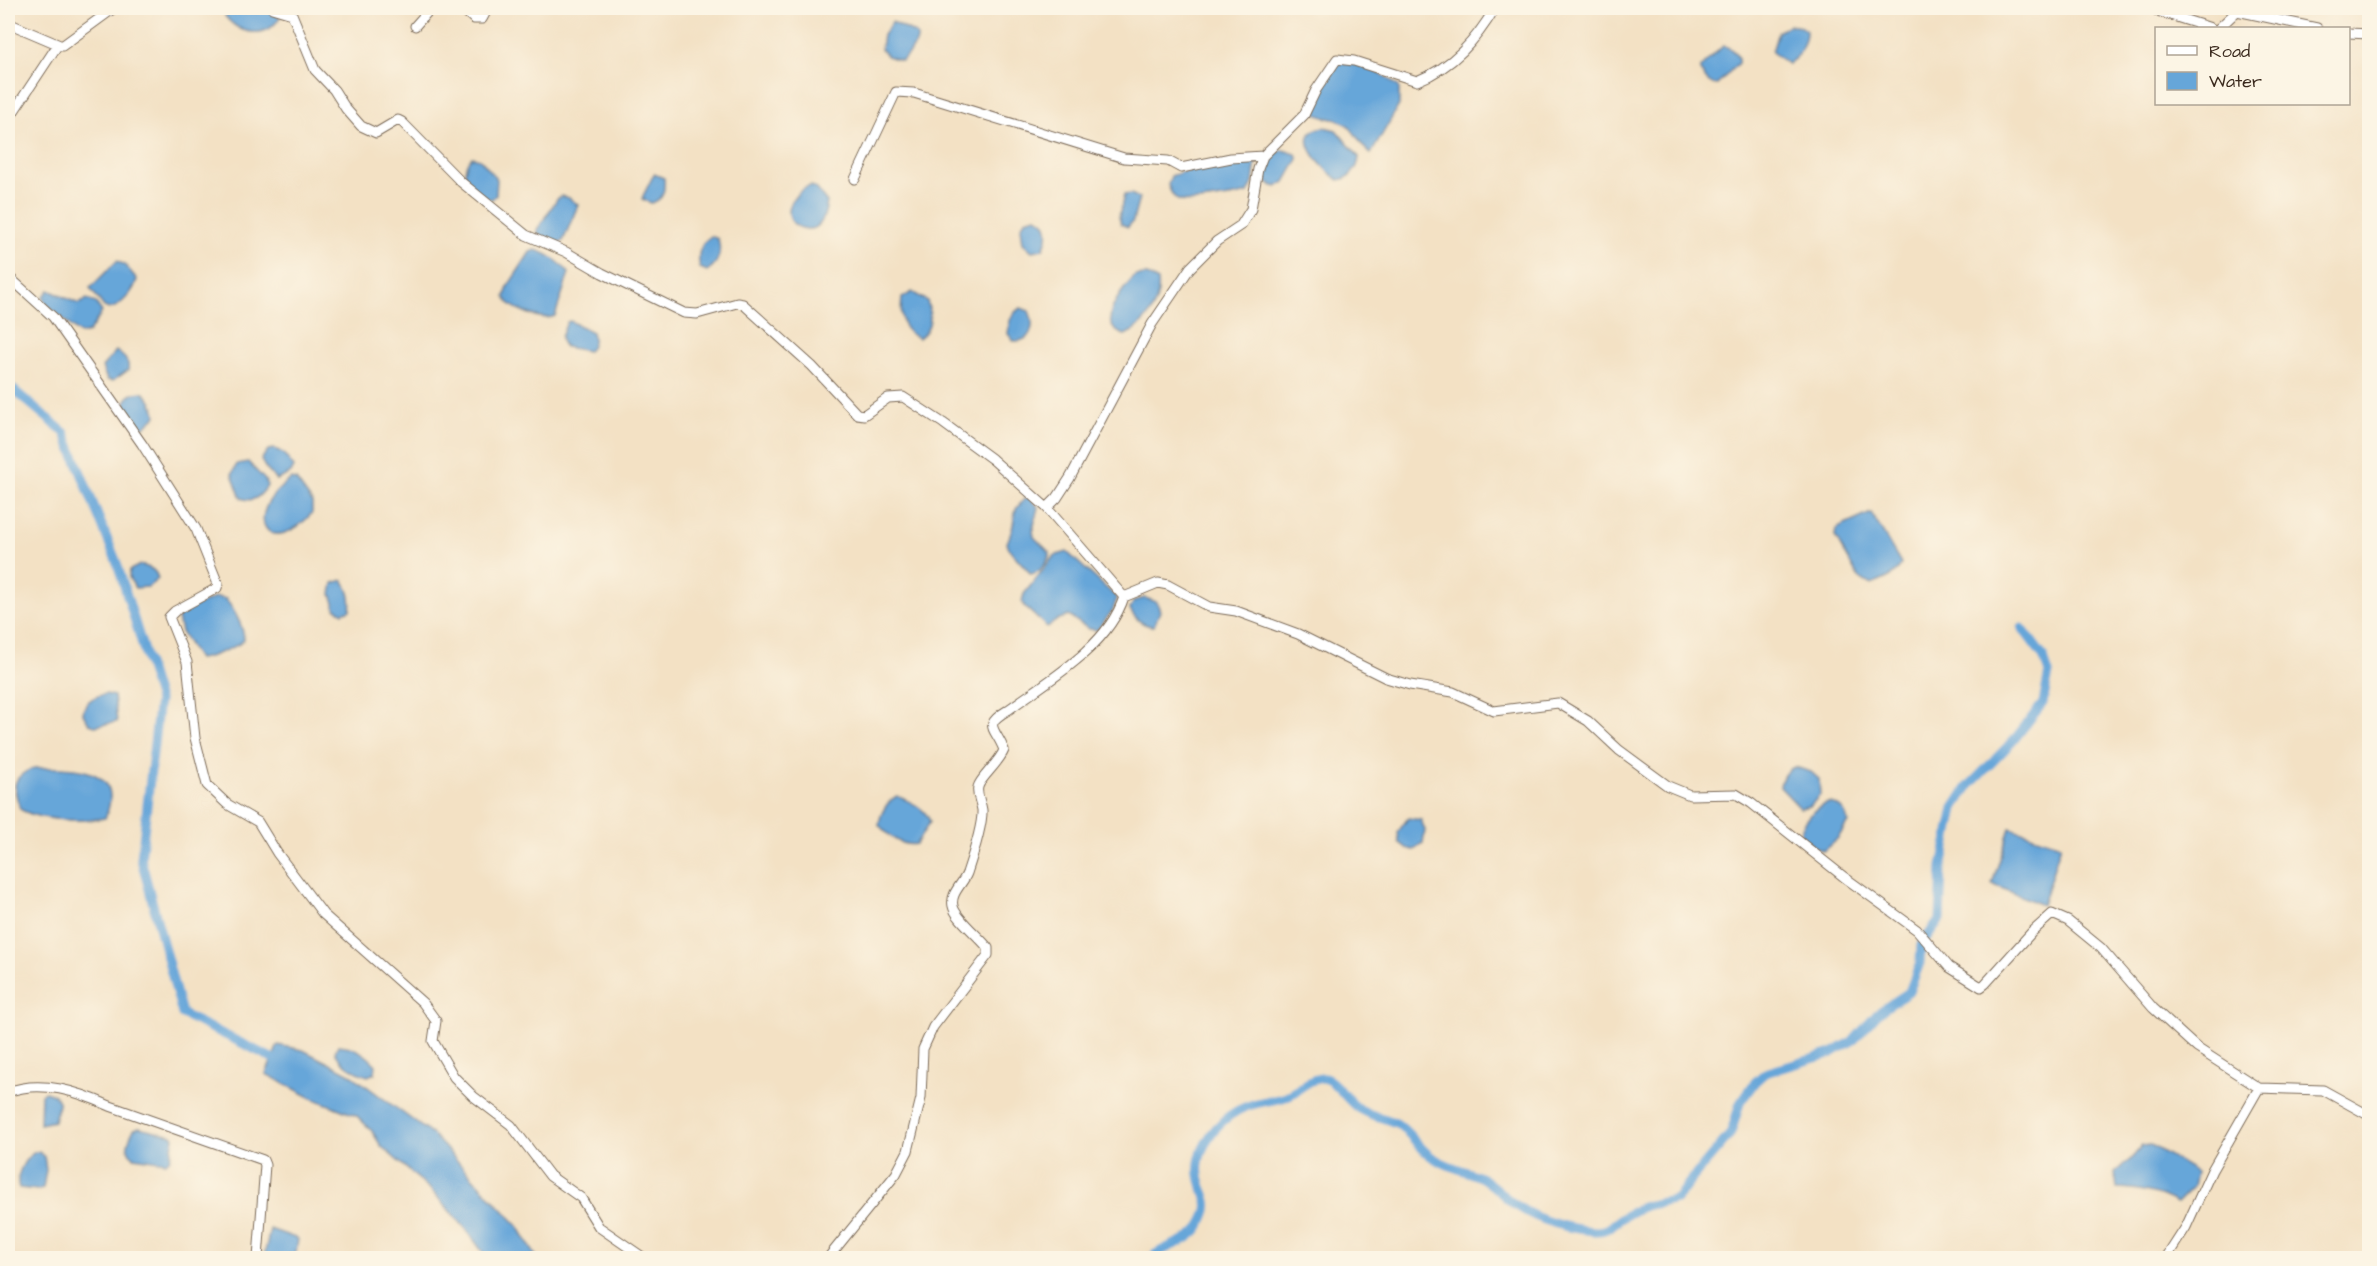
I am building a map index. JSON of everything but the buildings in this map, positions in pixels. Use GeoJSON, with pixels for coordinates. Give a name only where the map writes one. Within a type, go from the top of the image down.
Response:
{"type":"FeatureCollection","features":[{"type":"Feature","properties":{"kind":"street"},"geometry":{"type":"LineString","coordinates":[[8,23],[57,46],[66,44],[114,8]]}},
{"type":"Feature","properties":{"kind":"street"},"geometry":{"type":"LineString","coordinates":[[272,8],[292,15],[315,70],[334,90],[345,109],[361,126],[376,133],[398,120],[402,122],[461,182],[526,235],[566,252],[602,273],[684,313],[697,315],[737,303],[743,304],[812,366],[857,414],[864,415],[888,398],[903,397],[992,459],[1047,508],[1124,597]]}},
{"type":"Feature","properties":{"kind":"street"},"geometry":{"type":"LineString","coordinates":[[415,26],[431,8]]}},
{"type":"Feature","properties":{"kind":"street"},"geometry":{"type":"LineString","coordinates":[[462,8],[474,19],[482,19],[488,8]]}},
{"type":"Feature","properties":{"kind":"street"},"geometry":{"type":"LineString","coordinates":[[1047,508],[1057,498],[1070,478],[1152,324],[1190,268],[1217,242],[1241,225],[1251,209],[1258,169],[1263,156],[1304,115],[1316,90],[1337,59],[1354,61],[1417,81],[1457,58],[1482,31],[1495,8]]}},
{"type":"Feature","properties":{"kind":"street"},"geometry":{"type":"LineString","coordinates":[[2148,8],[2208,27]]}},
{"type":"Feature","properties":{"kind":"street"},"geometry":{"type":"LineString","coordinates":[[2219,27],[2231,18],[2237,9],[2313,27]]}},
{"type":"Feature","properties":{"kind":"street"},"geometry":{"type":"LineString","coordinates":[[2350,33],[2370,34]]}},
{"type":"Feature","properties":{"kind":"street"},"geometry":{"type":"LineString","coordinates":[[8,120],[57,46]]}},
{"type":"Feature","properties":{"kind":"street"},"geometry":{"type":"LineString","coordinates":[[855,179],[896,92],[914,93],[1124,158],[1168,161],[1181,168],[1231,158],[1263,156]]}},
{"type":"Feature","properties":{"kind":"street"},"geometry":{"type":"LineString","coordinates":[[8,276],[53,317],[159,469],[196,529],[207,552],[218,584],[217,588],[175,610],[169,618],[187,662],[195,738],[207,785],[227,804],[258,822],[277,853],[323,914],[423,1003],[436,1021],[433,1041],[454,1077],[473,1096],[511,1125],[550,1176],[581,1198],[599,1227],[644,1258]]}},
{"type":"Feature","properties":{"kind":"street"},"geometry":{"type":"LineString","coordinates":[[1124,597],[1158,584],[1168,585],[1209,607],[1236,610],[1280,626],[1386,678],[1410,685],[1453,692],[1494,711],[1558,703],[1588,722],[1619,750],[1668,786],[1690,795],[1736,794],[1751,803],[1851,883],[1917,930],[1949,967],[1981,987],[2052,914],[2068,921],[2101,948],[2153,1008],[2198,1048],[2259,1088],[2323,1090],[2370,1116]]}},
{"type":"Feature","properties":{"kind":"street"},"geometry":{"type":"LineString","coordinates":[[828,1258],[896,1174],[908,1151],[921,1098],[923,1049],[933,1027],[988,955],[988,948],[953,907],[953,895],[966,874],[978,831],[982,810],[978,785],[1001,758],[1004,750],[992,723],[996,717],[1094,646],[1119,613],[1124,597]]}},
{"type":"Feature","properties":{"kind":"street"},"geometry":{"type":"LineString","coordinates":[[8,1092],[44,1087],[87,1095],[110,1106],[263,1160],[265,1165],[258,1258]]}},
{"type":"Feature","properties":{"kind":"street"},"geometry":{"type":"LineString","coordinates":[[2166,1258],[2186,1227],[2212,1170],[2259,1088]]}},
{"type":"Feature","properties":{"kind":"water"},"geometry":{"type":"Polygon","coordinates":[[[228,8],[262,9],[280,17],[268,29],[260,32],[245,31],[225,16],[228,8]]]}},
{"type":"Feature","properties":{"kind":"water"},"geometry":{"type":"Polygon","coordinates":[[[892,22],[916,34],[915,45],[902,61],[887,56],[881,49],[883,35],[892,22]]]}},
{"type":"Feature","properties":{"kind":"water"},"geometry":{"type":"Polygon","coordinates":[[[1789,25],[1802,27],[1806,31],[1801,49],[1788,64],[1772,52],[1778,32],[1789,25]]]}},
{"type":"Feature","properties":{"kind":"water"},"geometry":{"type":"Polygon","coordinates":[[[1723,46],[1734,52],[1738,63],[1717,85],[1714,85],[1705,78],[1700,68],[1723,46]]]}},
{"type":"Feature","properties":{"kind":"water"},"geometry":{"type":"Polygon","coordinates":[[[1338,62],[1371,69],[1399,87],[1399,105],[1371,154],[1346,124],[1315,113],[1324,86],[1338,62]]]}},
{"type":"Feature","properties":{"kind":"water"},"geometry":{"type":"Polygon","coordinates":[[[1324,127],[1336,130],[1359,157],[1353,172],[1343,179],[1339,180],[1325,169],[1309,144],[1309,137],[1314,131],[1324,127]]]}},
{"type":"Feature","properties":{"kind":"water"},"geometry":{"type":"Polygon","coordinates":[[[1283,150],[1296,154],[1298,159],[1285,182],[1277,187],[1269,184],[1262,174],[1266,163],[1276,153],[1283,150]]]}},
{"type":"Feature","properties":{"kind":"water"},"geometry":{"type":"Polygon","coordinates":[[[472,157],[480,159],[497,179],[496,195],[492,199],[484,198],[466,181],[466,168],[472,157]]]}},
{"type":"Feature","properties":{"kind":"water"},"geometry":{"type":"Polygon","coordinates":[[[1256,160],[1253,183],[1248,193],[1212,200],[1183,201],[1174,197],[1168,185],[1171,176],[1181,173],[1213,165],[1256,160]]]}},
{"type":"Feature","properties":{"kind":"water"},"geometry":{"type":"Polygon","coordinates":[[[654,174],[664,178],[664,187],[659,200],[651,203],[642,199],[654,174]]]}},
{"type":"Feature","properties":{"kind":"water"},"geometry":{"type":"Polygon","coordinates":[[[811,186],[817,189],[827,202],[825,213],[818,226],[808,229],[800,228],[791,220],[789,209],[794,198],[806,187],[811,186]]]}},
{"type":"Feature","properties":{"kind":"water"},"geometry":{"type":"Polygon","coordinates":[[[1131,194],[1139,198],[1133,221],[1128,227],[1121,224],[1119,217],[1124,195],[1131,194]]]}},
{"type":"Feature","properties":{"kind":"water"},"geometry":{"type":"Polygon","coordinates":[[[562,196],[578,205],[563,241],[560,243],[540,237],[537,230],[557,199],[562,196]]]}},
{"type":"Feature","properties":{"kind":"water"},"geometry":{"type":"Polygon","coordinates":[[[1036,217],[1041,219],[1046,226],[1047,240],[1043,249],[1032,251],[1023,243],[1021,227],[1025,220],[1036,217]]]}},
{"type":"Feature","properties":{"kind":"water"},"geometry":{"type":"Polygon","coordinates":[[[711,236],[718,239],[720,249],[717,261],[707,271],[700,268],[699,254],[701,246],[711,236]]]}},
{"type":"Feature","properties":{"kind":"water"},"geometry":{"type":"Polygon","coordinates":[[[535,250],[554,259],[569,273],[555,316],[543,317],[527,313],[513,306],[505,297],[508,286],[530,252],[535,250]]]}},
{"type":"Feature","properties":{"kind":"water"},"geometry":{"type":"Polygon","coordinates":[[[117,261],[125,265],[137,279],[127,297],[114,308],[109,309],[104,307],[90,288],[117,261]]]}},
{"type":"Feature","properties":{"kind":"water"},"geometry":{"type":"Polygon","coordinates":[[[1147,275],[1158,281],[1157,297],[1145,320],[1125,335],[1111,324],[1110,316],[1113,307],[1135,276],[1147,275]]]}},
{"type":"Feature","properties":{"kind":"water"},"geometry":{"type":"Polygon","coordinates":[[[49,290],[79,304],[87,299],[96,303],[102,312],[89,332],[80,334],[46,304],[43,297],[49,290]]]}},
{"type":"Feature","properties":{"kind":"water"},"geometry":{"type":"Polygon","coordinates":[[[912,292],[927,301],[929,311],[929,326],[919,338],[908,332],[901,311],[902,298],[912,292]]]}},
{"type":"Feature","properties":{"kind":"water"},"geometry":{"type":"Polygon","coordinates":[[[1021,308],[1029,311],[1032,321],[1031,331],[1025,339],[1014,341],[1008,334],[1010,322],[1014,313],[1021,308]]]}},
{"type":"Feature","properties":{"kind":"water"},"geometry":{"type":"Polygon","coordinates":[[[570,321],[592,332],[593,342],[588,351],[565,347],[562,343],[561,337],[567,322],[570,321]]]}},
{"type":"Feature","properties":{"kind":"water"},"geometry":{"type":"Polygon","coordinates":[[[116,351],[127,361],[128,370],[113,381],[107,380],[102,367],[116,351]]]}},
{"type":"Feature","properties":{"kind":"water"},"geometry":{"type":"Polygon","coordinates":[[[142,392],[152,402],[156,416],[144,427],[133,422],[125,411],[127,398],[142,392]]]}},
{"type":"Feature","properties":{"kind":"water"},"geometry":{"type":"Polygon","coordinates":[[[275,449],[283,453],[294,467],[291,473],[277,480],[261,460],[268,450],[275,449]]]}},
{"type":"Feature","properties":{"kind":"water"},"geometry":{"type":"Polygon","coordinates":[[[248,462],[266,481],[267,486],[259,496],[249,500],[241,498],[232,474],[237,464],[248,462]]]}},
{"type":"Feature","properties":{"kind":"water"},"geometry":{"type":"Polygon","coordinates":[[[291,479],[296,480],[312,502],[312,513],[297,527],[284,533],[273,533],[266,528],[263,519],[266,507],[275,493],[291,479]]]}},
{"type":"Feature","properties":{"kind":"water"},"geometry":{"type":"Polygon","coordinates":[[[1026,497],[1038,507],[1033,530],[1034,537],[1050,553],[1044,566],[1031,574],[1009,549],[1007,543],[1016,509],[1026,497]]]}},
{"type":"Feature","properties":{"kind":"water"},"geometry":{"type":"Polygon","coordinates":[[[1871,513],[1901,563],[1893,574],[1871,585],[1858,577],[1835,536],[1836,529],[1871,513]]]}},
{"type":"Feature","properties":{"kind":"water"},"geometry":{"type":"Polygon","coordinates":[[[1067,552],[1117,598],[1113,610],[1097,630],[1089,629],[1069,616],[1047,627],[1022,602],[1024,594],[1054,556],[1067,552]]]}},
{"type":"Feature","properties":{"kind":"water"},"geometry":{"type":"Polygon","coordinates":[[[140,565],[152,569],[158,579],[148,587],[135,588],[129,577],[130,570],[140,565]]]}},
{"type":"Feature","properties":{"kind":"water"},"geometry":{"type":"Polygon","coordinates":[[[343,580],[351,602],[350,610],[343,613],[336,609],[331,594],[333,583],[343,580]]]}},
{"type":"Feature","properties":{"kind":"water"},"geometry":{"type":"Polygon","coordinates":[[[216,597],[226,599],[229,603],[240,624],[244,640],[222,652],[198,659],[181,632],[178,618],[183,612],[216,597]]]}},
{"type":"Feature","properties":{"kind":"water"},"geometry":{"type":"Polygon","coordinates":[[[1145,598],[1157,602],[1160,611],[1154,626],[1139,621],[1130,609],[1134,601],[1145,598]]]}},
{"type":"Feature","properties":{"kind":"water"},"geometry":{"type":"Polygon","coordinates":[[[106,694],[114,696],[117,722],[95,726],[89,724],[83,714],[85,706],[97,696],[106,694]]]}},
{"type":"Feature","properties":{"kind":"water"},"geometry":{"type":"Polygon","coordinates":[[[1795,767],[1811,772],[1819,779],[1820,795],[1810,806],[1800,808],[1780,787],[1784,775],[1795,767]]]}},
{"type":"Feature","properties":{"kind":"water"},"geometry":{"type":"Polygon","coordinates":[[[34,768],[82,770],[103,780],[109,789],[110,800],[105,818],[61,820],[38,816],[20,809],[15,784],[20,776],[34,768]]]}},
{"type":"Feature","properties":{"kind":"water"},"geometry":{"type":"Polygon","coordinates":[[[897,796],[921,809],[930,822],[916,844],[900,842],[879,825],[885,808],[897,796]]]}},
{"type":"Feature","properties":{"kind":"water"},"geometry":{"type":"Polygon","coordinates":[[[1828,803],[1842,809],[1848,822],[1838,838],[1823,851],[1800,835],[1810,816],[1828,803]]]}},
{"type":"Feature","properties":{"kind":"water"},"geometry":{"type":"Polygon","coordinates":[[[1408,818],[1421,820],[1425,830],[1423,843],[1414,850],[1408,849],[1399,842],[1398,832],[1408,818]]]}},
{"type":"Feature","properties":{"kind":"water"},"geometry":{"type":"Polygon","coordinates":[[[2010,828],[2061,845],[2042,905],[1992,884],[2010,828]]]}},
{"type":"Feature","properties":{"kind":"water"},"geometry":{"type":"Polygon","coordinates":[[[278,1045],[303,1050],[350,1074],[434,1136],[518,1226],[537,1258],[487,1258],[466,1229],[431,1190],[381,1146],[372,1131],[357,1116],[312,1098],[266,1074],[278,1045]]]}},
{"type":"Feature","properties":{"kind":"water"},"geometry":{"type":"Polygon","coordinates":[[[338,1045],[349,1047],[363,1054],[376,1065],[375,1073],[368,1076],[345,1064],[335,1052],[338,1045]]]}},
{"type":"Feature","properties":{"kind":"water"},"geometry":{"type":"Polygon","coordinates":[[[45,1092],[54,1095],[59,1101],[54,1121],[40,1124],[41,1094],[45,1092]]]}},
{"type":"Feature","properties":{"kind":"water"},"geometry":{"type":"Polygon","coordinates":[[[139,1127],[172,1135],[174,1138],[170,1158],[166,1162],[134,1157],[131,1154],[128,1148],[129,1140],[134,1129],[139,1127]]]}},
{"type":"Feature","properties":{"kind":"water"},"geometry":{"type":"Polygon","coordinates":[[[2151,1145],[2196,1172],[2193,1187],[2177,1203],[2148,1192],[2117,1188],[2115,1172],[2142,1146],[2151,1145]]]}},
{"type":"Feature","properties":{"kind":"water"},"geometry":{"type":"Polygon","coordinates":[[[35,1152],[44,1156],[46,1170],[43,1188],[38,1190],[19,1188],[18,1178],[21,1168],[27,1158],[35,1152]]]}},
{"type":"Feature","properties":{"kind":"water"},"geometry":{"type":"Polygon","coordinates":[[[270,1229],[298,1239],[295,1258],[264,1257],[270,1229]]]}},
{"type":"Feature","properties":{"kind":"waterway"},"geometry":{"type":"LineString","coordinates":[[8,385],[65,433],[117,563],[159,700],[141,859],[182,1014],[282,1063]]}},
{"type":"Feature","properties":{"kind":"waterway"},"geometry":{"type":"LineString","coordinates":[[1151,1258],[1190,1237],[1205,1217],[1208,1204],[1199,1175],[1199,1161],[1204,1146],[1217,1127],[1240,1109],[1285,1097],[1319,1078],[1332,1083],[1362,1111],[1400,1125],[1432,1157],[1482,1178],[1517,1206],[1555,1223],[1585,1230],[1603,1230],[1636,1210],[1677,1199],[1731,1133],[1740,1103],[1755,1082],[1765,1073],[1832,1053],[1854,1040],[1879,1012],[1909,992],[1920,963],[1921,945],[1940,919],[1942,867],[1954,808],[1967,788],[2013,741],[2043,703],[2049,673],[2043,656],[2022,628]]}}]}
